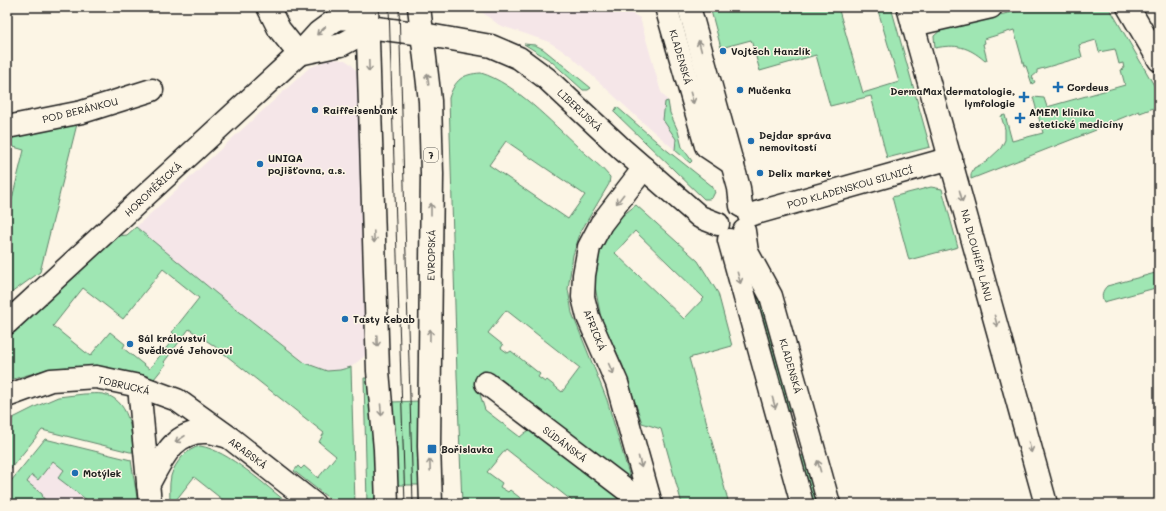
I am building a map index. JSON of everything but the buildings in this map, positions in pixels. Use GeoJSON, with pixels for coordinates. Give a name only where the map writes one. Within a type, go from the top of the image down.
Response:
{"type":"FeatureCollection","features":[{"type":"Feature","properties":{"kind":"street"},"geometry":{"type":"LineString","coordinates":[[268,7],[279,29],[299,54]]}},
{"type":"Feature","properties":{"kind":"street","name":"EVROPSKÁ"},"geometry":{"type":"LineString","coordinates":[[419,7],[430,93],[432,167],[429,446],[431,504]]}},
{"type":"Feature","properties":{"kind":"street","name":"KLADENSKÁ"},"geometry":{"type":"LineString","coordinates":[[666,7],[706,146],[732,164]]}},
{"type":"Feature","properties":{"kind":"street","name":"KLADENSKÁ"},"geometry":{"type":"LineString","coordinates":[[689,7],[739,188],[736,223],[802,504]]}},
{"type":"Feature","properties":{"kind":"street"},"geometry":{"type":"LineString","coordinates":[[910,16],[991,7]]}},
{"type":"Feature","properties":{"kind":"street"},"geometry":{"type":"LineString","coordinates":[[1128,7],[1159,60]]}},
{"type":"Feature","properties":{"kind":"street","name":"NA DLOUHÉM LÁNU"},"geometry":{"type":"LineString","coordinates":[[910,16],[951,158],[1046,504]]}},
{"type":"Feature","properties":{"kind":"street"},"geometry":{"type":"LineString","coordinates":[[368,17],[378,371],[385,449],[387,504]]}},
{"type":"Feature","properties":{"kind":"street","name":"HOROMĚŘICKÁ"},"geometry":{"type":"LineString","coordinates":[[7,323],[299,54],[319,32],[338,18],[353,19],[368,17]]}},
{"type":"Feature","properties":{"kind":"street","name":"LIBERIJSKÁ"},"geometry":{"type":"LineString","coordinates":[[368,17],[423,34],[491,46],[519,58],[546,78],[700,217],[736,223]]}},
{"type":"Feature","properties":{"kind":"street","name":"POD BERÁNKOU"},"geometry":{"type":"LineString","coordinates":[[7,127],[82,112],[152,90]]}},
{"type":"Feature","properties":{"kind":"street","name":"POD KLADENSKOU SILNICÍ"},"geometry":{"type":"LineString","coordinates":[[736,223],[951,158]]}},
{"type":"Feature","properties":{"kind":"street","name":"AFRICKÁ"},"geometry":{"type":"LineString","coordinates":[[644,168],[601,224],[589,247],[584,275],[583,297],[588,317],[617,383],[630,424],[651,504]]}},
{"type":"Feature","properties":{"kind":"street","name":"KLADENSKÁ"},"geometry":{"type":"LineString","coordinates":[[736,223],[747,252],[771,296],[829,504]]}},
{"type":"Feature","properties":{"kind":"street","name":"TOBRUCKÁ"},"geometry":{"type":"LineString","coordinates":[[7,396],[51,380],[96,377],[139,386],[177,400],[230,438]]}},
{"type":"Feature","properties":{"kind":"street","name":"SÚDÁNSKÁ"},"geometry":{"type":"LineString","coordinates":[[486,383],[644,504]]}},
{"type":"Feature","properties":{"kind":"street","name":"ARABSKÁ"},"geometry":{"type":"LineString","coordinates":[[139,386],[149,494]]}},
{"type":"Feature","properties":{"kind":"street","name":"ARABSKÁ"},"geometry":{"type":"LineString","coordinates":[[149,494],[172,444],[184,436],[207,432],[230,438],[314,504]]}},
{"type":"Feature","properties":{"kind":"shaded area"},"geometry":{"type":"Polygon","coordinates":[[[475,7],[630,7],[631,13],[640,18],[661,92],[668,101],[676,139],[675,150],[571,56],[549,42],[499,25],[475,7]]]}},
{"type":"Feature","properties":{"kind":"shaded area"},"geometry":{"type":"Polygon","coordinates":[[[330,59],[345,60],[351,64],[358,73],[359,79],[368,309],[366,355],[351,367],[327,371],[306,363],[217,294],[136,227],[309,68],[330,59]]]}},
{"type":"Feature","properties":{"kind":"shaded area","name":"Motýlek"},"geometry":{"type":"Polygon","coordinates":[[[45,439],[131,460],[138,504],[7,504],[7,486],[45,439]]]}},
{"type":"Feature","properties":{"kind":"green space"},"geometry":{"type":"Polygon","coordinates":[[[710,7],[838,7],[863,93],[899,82],[877,7],[891,7],[930,147],[887,158],[871,96],[830,106],[816,55],[760,71],[751,40],[721,48],[710,7]]]}},
{"type":"Feature","properties":{"kind":"green space"},"geometry":{"type":"Polygon","coordinates":[[[1034,7],[1082,7],[1083,10],[1090,8],[1089,7],[1109,7],[1159,94],[1159,106],[1140,113],[1139,111],[1095,129],[1096,130],[971,179],[971,174],[974,168],[986,162],[1001,148],[1005,140],[1005,129],[1001,116],[1005,115],[1012,141],[1043,133],[1033,97],[1044,98],[1047,107],[1125,85],[1121,70],[1124,69],[1123,63],[1119,64],[1115,49],[1099,52],[1096,40],[1079,45],[1082,57],[1037,70],[1037,73],[1032,77],[1035,82],[1032,84],[1026,66],[1024,66],[1014,30],[984,39],[985,43],[983,44],[987,60],[985,61],[973,52],[962,47],[949,46],[935,48],[934,36],[943,28],[1034,7]]]}},
{"type":"Feature","properties":{"kind":"green space"},"geometry":{"type":"Polygon","coordinates":[[[524,44],[535,45],[543,49],[591,88],[588,90],[583,90],[551,61],[524,44]]]}},
{"type":"Feature","properties":{"kind":"green space"},"geometry":{"type":"Polygon","coordinates":[[[481,73],[494,78],[520,94],[599,165],[610,177],[609,184],[581,231],[573,255],[568,289],[572,313],[607,400],[631,481],[477,385],[485,410],[520,437],[526,432],[533,430],[634,504],[576,504],[506,449],[487,472],[502,483],[500,487],[508,492],[510,490],[528,504],[462,504],[449,98],[451,92],[460,79],[481,73]],[[506,141],[489,165],[568,219],[585,195],[506,141]],[[506,310],[488,333],[503,345],[501,348],[508,353],[511,351],[540,374],[538,377],[545,382],[547,380],[562,392],[580,368],[506,310]]]}},
{"type":"Feature","properties":{"kind":"green space"},"geometry":{"type":"Polygon","coordinates":[[[668,101],[670,113],[678,131],[682,147],[692,161],[690,163],[675,150],[676,139],[663,120],[665,102],[668,101]]]}},
{"type":"Feature","properties":{"kind":"green space"},"geometry":{"type":"Polygon","coordinates":[[[617,107],[664,148],[712,186],[715,192],[712,198],[704,199],[614,112],[617,107]]]}},
{"type":"Feature","properties":{"kind":"green space"},"geometry":{"type":"Polygon","coordinates":[[[78,120],[40,272],[7,296],[7,219],[24,150],[7,145],[7,135],[78,120]]]}},
{"type":"Feature","properties":{"kind":"green space"},"geometry":{"type":"Polygon","coordinates":[[[931,187],[942,189],[958,247],[909,260],[892,197],[931,187]]]}},
{"type":"Feature","properties":{"kind":"green space"},"geometry":{"type":"Polygon","coordinates":[[[636,205],[698,261],[718,293],[732,346],[689,358],[729,504],[682,504],[661,429],[642,423],[623,366],[601,318],[592,271],[609,226],[636,205]],[[635,231],[615,253],[684,319],[704,298],[635,231]]]}},
{"type":"Feature","properties":{"kind":"green space"},"geometry":{"type":"Polygon","coordinates":[[[136,227],[217,294],[305,363],[327,371],[351,367],[355,504],[336,504],[294,471],[298,466],[301,469],[304,466],[318,478],[336,456],[319,442],[324,433],[213,345],[189,329],[164,362],[166,364],[154,379],[132,373],[92,369],[41,371],[7,381],[7,329],[118,236],[127,235],[136,227]],[[163,269],[123,319],[83,288],[53,326],[90,356],[110,332],[125,344],[123,348],[149,369],[176,336],[172,332],[199,298],[163,269]]]}},
{"type":"Feature","properties":{"kind":"green space"},"geometry":{"type":"Polygon","coordinates":[[[1159,272],[1159,287],[1104,302],[1102,298],[1102,294],[1107,286],[1159,272]]]}},
{"type":"Feature","properties":{"kind":"green space"},"geometry":{"type":"Polygon","coordinates":[[[753,275],[795,410],[782,414],[745,279],[753,275]]]}},
{"type":"Feature","properties":{"kind":"green space"},"geometry":{"type":"Polygon","coordinates":[[[364,378],[368,378],[373,417],[376,495],[372,504],[367,504],[364,378]]]}},
{"type":"Feature","properties":{"kind":"green space"},"geometry":{"type":"Polygon","coordinates":[[[84,394],[103,394],[112,397],[119,402],[124,409],[130,425],[133,452],[42,430],[7,473],[7,421],[58,397],[84,394]]]}},
{"type":"Feature","properties":{"kind":"green space"},"geometry":{"type":"Polygon","coordinates":[[[420,401],[421,485],[397,485],[391,402],[420,401]]]}},
{"type":"Feature","properties":{"kind":"green space","name":"Motýlek"},"geometry":{"type":"Polygon","coordinates":[[[45,439],[131,460],[138,504],[92,504],[58,478],[64,470],[53,461],[38,480],[32,475],[27,482],[42,494],[43,498],[51,504],[7,504],[7,486],[45,439]]]}},
{"type":"Feature","properties":{"kind":"green space"},"geometry":{"type":"Polygon","coordinates":[[[200,446],[223,454],[259,479],[289,504],[228,504],[194,477],[176,500],[180,504],[170,504],[170,479],[175,466],[186,453],[200,446]]]}},
{"type":"Feature","properties":{"kind":"green space"},"geometry":{"type":"Polygon","coordinates":[[[808,454],[822,504],[807,504],[795,458],[808,454]]]}},
{"type":"Feature","properties":{"kind":"tram line"},"geometry":{"type":"LineString","coordinates":[[389,7],[405,504]]}},
{"type":"Feature","properties":{"kind":"tram line"},"geometry":{"type":"LineString","coordinates":[[399,7],[413,504]]}},
{"type":"Feature","properties":{"kind":"place","name":"Vojtěch Hanzlík"},"geometry":{"type":"Point","coordinates":[723,51]}},
{"type":"Feature","properties":{"kind":"place","name":"Cordeus"},"geometry":{"type":"Point","coordinates":[1058,87]}},
{"type":"Feature","properties":{"kind":"place","name":"Mučenka"},"geometry":{"type":"Point","coordinates":[740,90]}},
{"type":"Feature","properties":{"kind":"place","name":"DermaMax dermatologie, lymfologie"},"geometry":{"type":"Point","coordinates":[1024,97]}},
{"type":"Feature","properties":{"kind":"place","name":"Raiffeisenbank"},"geometry":{"type":"Point","coordinates":[315,110]}},
{"type":"Feature","properties":{"kind":"place","name":"AMEM klinika estetické medicíny"},"geometry":{"type":"Point","coordinates":[1020,118]}},
{"type":"Feature","properties":{"kind":"place","name":"Dejdar správa nemovitostí"},"geometry":{"type":"Point","coordinates":[751,141]}},
{"type":"Feature","properties":{"kind":"place","name":"UNIQA pojišťovna, a.s."},"geometry":{"type":"Point","coordinates":[260,164]}},
{"type":"Feature","properties":{"kind":"place","name":"Delix market"},"geometry":{"type":"Point","coordinates":[760,173]}},
{"type":"Feature","properties":{"kind":"place","name":"Tasty Kebab"},"geometry":{"type":"Point","coordinates":[345,319]}},
{"type":"Feature","properties":{"kind":"place","name":"Sál království Svědkové Jehovovi"},"geometry":{"type":"Point","coordinates":[130,344]}},
{"type":"Feature","properties":{"kind":"place","name":"Bořislavka"},"geometry":{"type":"Point","coordinates":[432,449]}},
{"type":"Feature","properties":{"kind":"place","name":"Motýlek"},"geometry":{"type":"Point","coordinates":[75,473]}}]}
